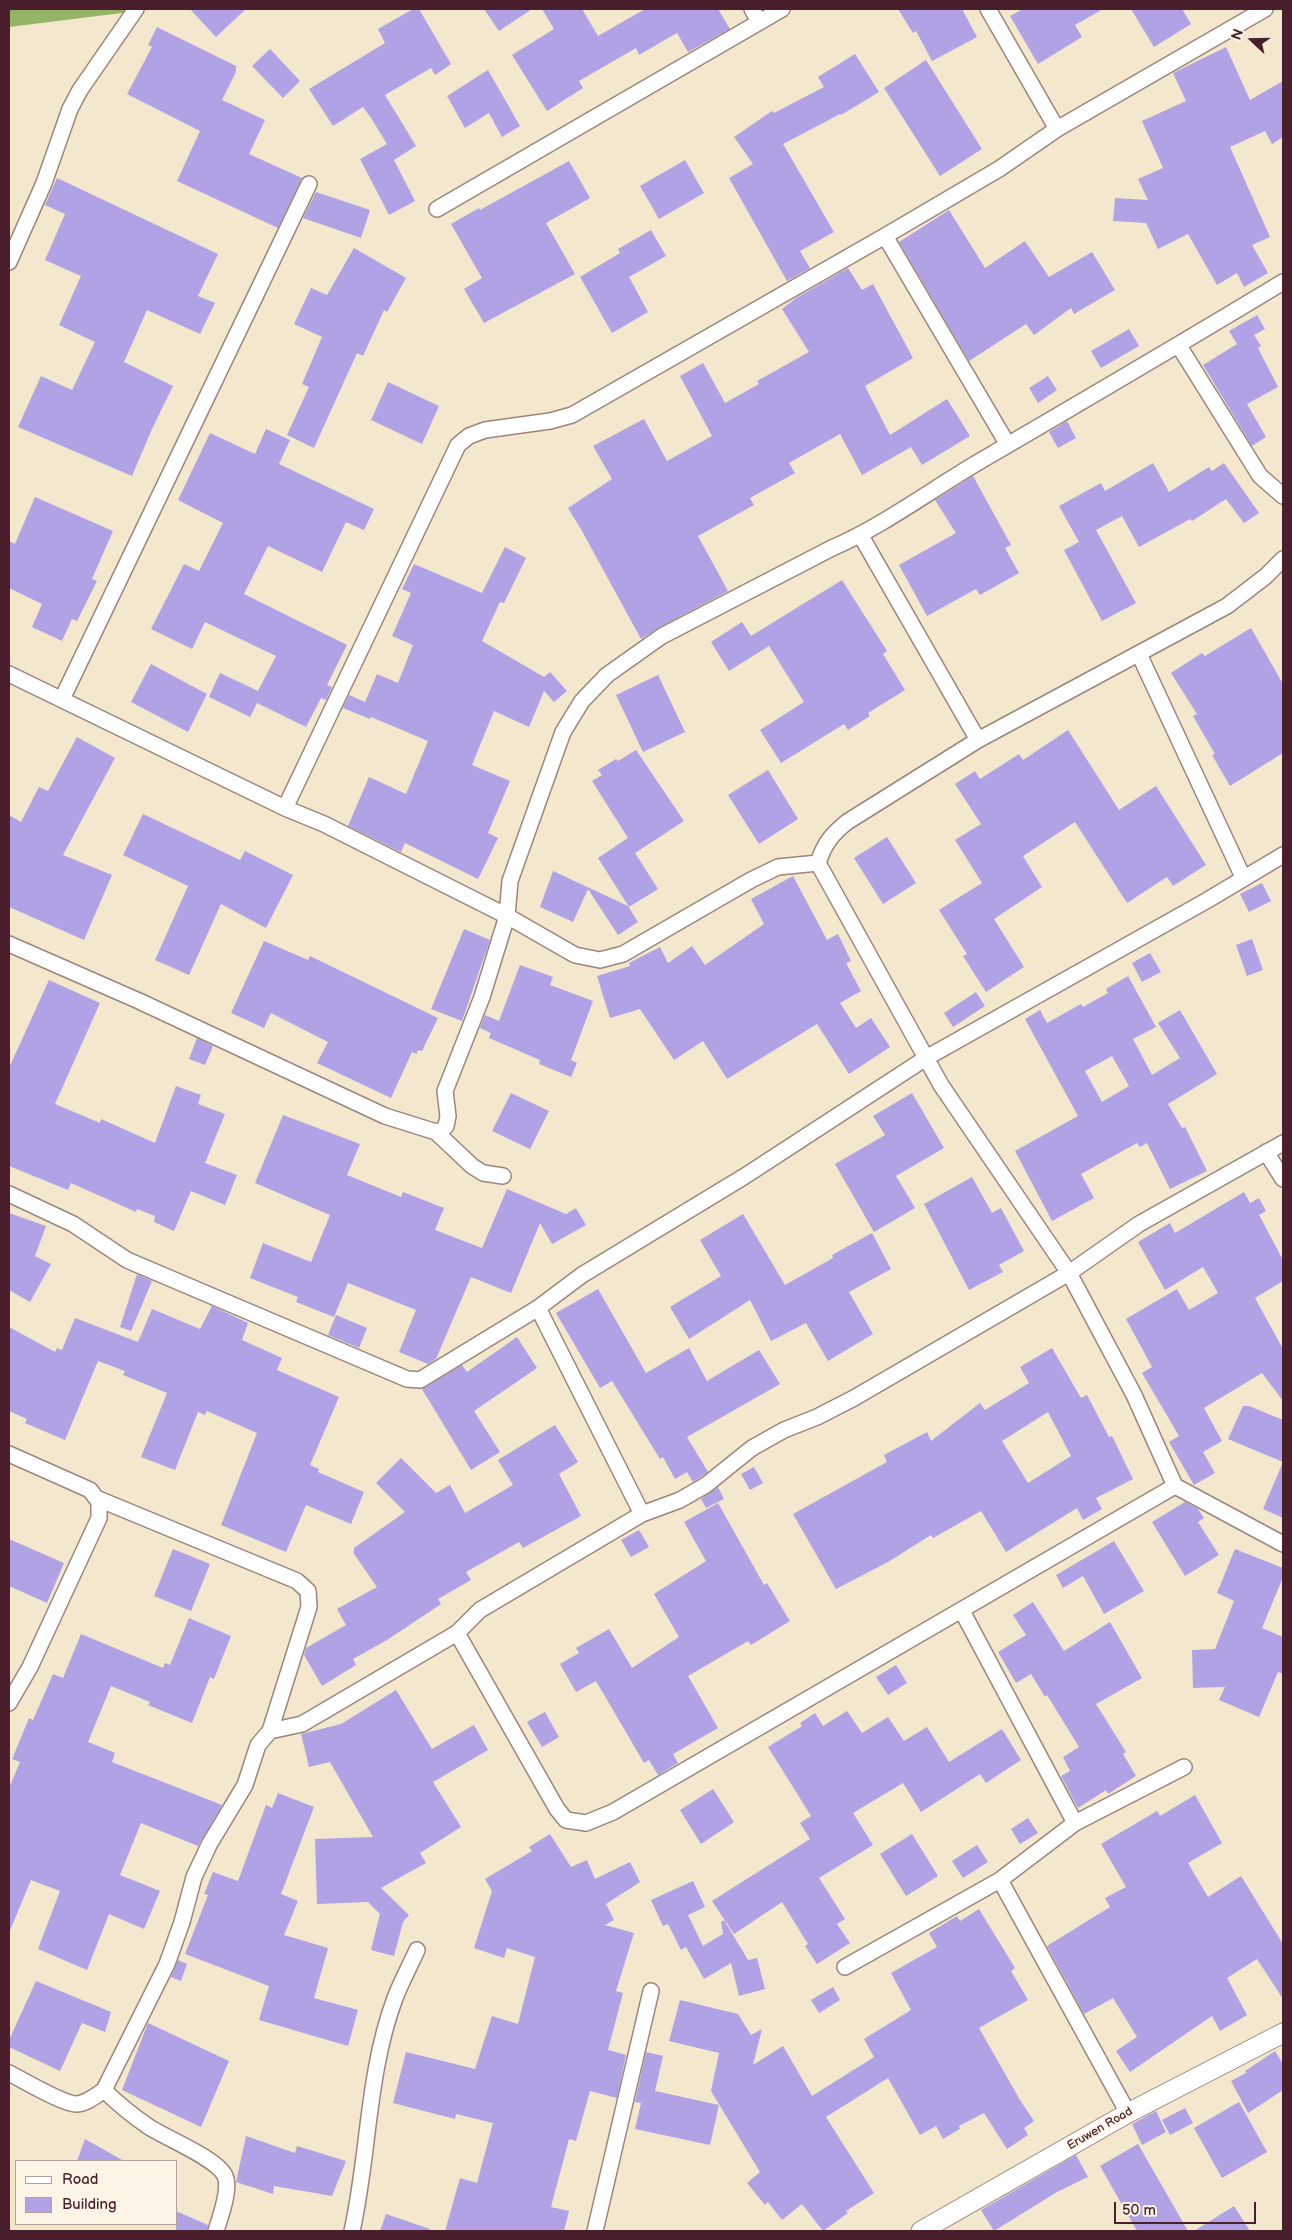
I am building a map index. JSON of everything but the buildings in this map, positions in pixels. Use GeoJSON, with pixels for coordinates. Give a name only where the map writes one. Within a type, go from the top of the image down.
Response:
{"type":"FeatureCollection","features":[{"type":"Feature","properties":{"kind":"street"},"geometry":{"type":"LineString","coordinates":[[9,262],[44,183],[70,109],[80,90],[136,9]]}},
{"type":"Feature","properties":{"kind":"street"},"geometry":{"type":"LineString","coordinates":[[437,209],[756,15],[782,9]]}},
{"type":"Feature","properties":{"kind":"street"},"geometry":{"type":"LineString","coordinates":[[988,9],[1057,129]]}},
{"type":"Feature","properties":{"kind":"street"},"geometry":{"type":"LineString","coordinates":[[286,808],[458,445],[469,436],[485,430],[550,421],[572,415],[885,236],[999,169],[1057,129],[1265,9]]}},
{"type":"Feature","properties":{"kind":"street"},"geometry":{"type":"LineString","coordinates":[[62,699],[309,184]]}},
{"type":"Feature","properties":{"kind":"street"},"geometry":{"type":"LineString","coordinates":[[885,236],[1008,445]]}},
{"type":"Feature","properties":{"kind":"street"},"geometry":{"type":"LineString","coordinates":[[436,1132],[446,1126],[448,1116],[445,1091],[482,997],[507,916],[510,881],[564,732],[582,701],[607,675],[662,636],[832,548],[861,536],[1008,445],[1178,346],[1283,282]]}},
{"type":"Feature","properties":{"kind":"street"},"geometry":{"type":"LineString","coordinates":[[1178,346],[1260,476],[1283,496]]}},
{"type":"Feature","properties":{"kind":"street"},"geometry":{"type":"LineString","coordinates":[[861,536],[978,740]]}},
{"type":"Feature","properties":{"kind":"street"},"geometry":{"type":"LineString","coordinates":[[1283,559],[1266,576],[1227,606],[978,740],[847,822],[824,845],[818,863],[947,1093],[1069,1273],[1134,1395],[1175,1486],[1283,1544]]}},
{"type":"Feature","properties":{"kind":"street"},"geometry":{"type":"LineString","coordinates":[[1139,654],[1243,877]]}},
{"type":"Feature","properties":{"kind":"street"},"geometry":{"type":"LineString","coordinates":[[9,674],[286,808],[324,824],[507,916],[575,955],[600,960],[623,954],[751,880],[778,867],[818,863]]}},
{"type":"Feature","properties":{"kind":"street"},"geometry":{"type":"LineString","coordinates":[[9,1194],[73,1224],[128,1260],[407,1379],[420,1380],[538,1308],[582,1275],[745,1176],[926,1058],[1206,901],[1243,877],[1283,855]]}},
{"type":"Feature","properties":{"kind":"street"},"geometry":{"type":"LineString","coordinates":[[9,944],[139,1001],[385,1116],[436,1132],[472,1166],[483,1173],[503,1176]]}},
{"type":"Feature","properties":{"kind":"street"},"geometry":{"type":"LineString","coordinates":[[270,1731],[302,1724],[457,1633],[480,1610],[642,1514],[680,1500],[706,1486],[752,1448],[784,1430],[817,1417],[854,1398],[1069,1273],[1139,1224],[1283,1143]]}},
{"type":"Feature","properties":{"kind":"street"},"geometry":{"type":"LineString","coordinates":[[1266,1152],[1283,1179]]}},
{"type":"Feature","properties":{"kind":"street"},"geometry":{"type":"LineString","coordinates":[[538,1308],[642,1514]]}},
{"type":"Feature","properties":{"kind":"street"},"geometry":{"type":"LineString","coordinates":[[9,1454],[90,1490],[99,1502],[99,1518],[30,1668],[9,1703]]}},
{"type":"Feature","properties":{"kind":"street"},"geometry":{"type":"LineString","coordinates":[[457,1633],[557,1809],[566,1820],[586,1823],[613,1812],[1175,1486]]}},
{"type":"Feature","properties":{"kind":"street"},"geometry":{"type":"LineString","coordinates":[[9,2073],[64,2100],[77,2104],[91,2099],[104,2090],[167,1964],[182,1922],[194,1878],[210,1844],[245,1785],[258,1744],[270,1731],[309,1606],[308,1591],[297,1581],[96,1498]]}},
{"type":"Feature","properties":{"kind":"street"},"geometry":{"type":"LineString","coordinates":[[962,1611],[1075,1823]]}},
{"type":"Feature","properties":{"kind":"street"},"geometry":{"type":"LineString","coordinates":[[845,1967],[1000,1880],[1075,1823],[1184,1767]]}},
{"type":"Feature","properties":{"kind":"street"},"geometry":{"type":"LineString","coordinates":[[1000,1880],[1128,2113]]}},
{"type":"Feature","properties":{"kind":"street"},"geometry":{"type":"LineString","coordinates":[[352,2231],[361,2193],[368,2122],[382,2044],[394,1998],[417,1950]]}},
{"type":"Feature","properties":{"kind":"street"},"geometry":{"type":"LineString","coordinates":[[596,2231],[651,1992]]}},
{"type":"Feature","properties":{"kind":"street","name":"Eruwen Road"},"geometry":{"type":"LineString","coordinates":[[921,2231],[1128,2113],[1283,2033]]}},
{"type":"Feature","properties":{"kind":"street"},"geometry":{"type":"LineString","coordinates":[[104,2090],[123,2108],[150,2128],[215,2164],[225,2175],[228,2186],[216,2231]]}},
{"type":"Feature","properties":{"kind":"green space"},"geometry":{"type":"Polygon","coordinates":[[[9,9],[154,9],[9,27],[9,9]]]}}]}
